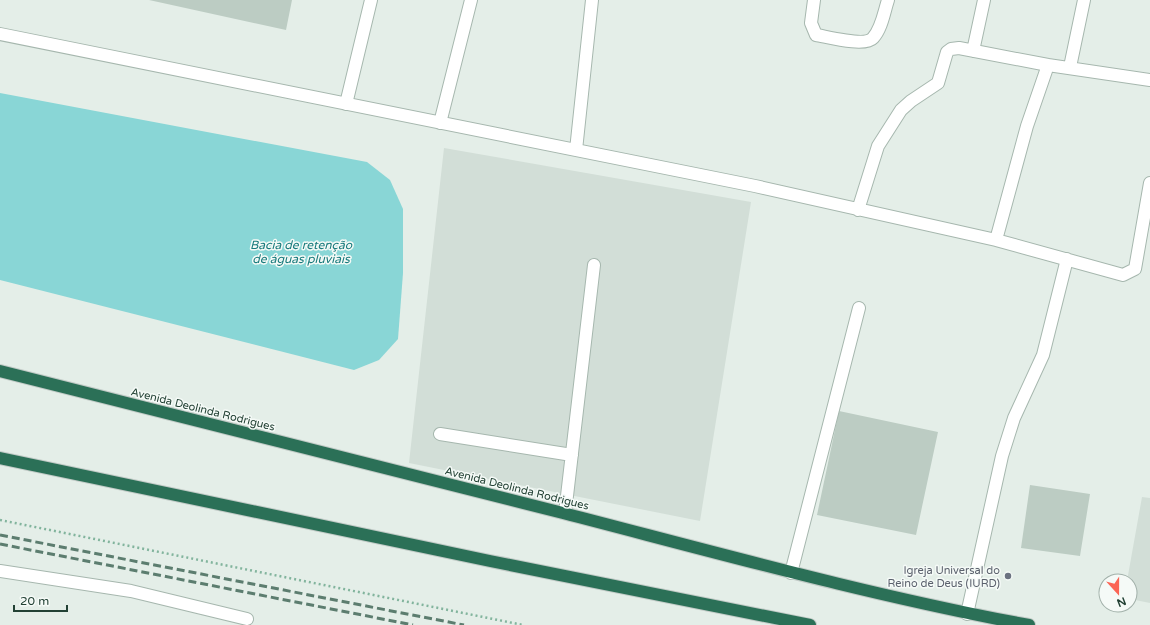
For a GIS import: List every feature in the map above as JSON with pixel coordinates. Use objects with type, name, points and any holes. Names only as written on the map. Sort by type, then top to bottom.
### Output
[{"type":"highway","name":"Avenida Deolinda Rodrigues","points":[[0,371],[565,513],[791,573],[967,614],[1029,625]]},
{"type":"highway","points":[[0,458],[490,561],[810,625]]},
{"type":"street","points":[[346,104],[371,0]]},
{"type":"street","points":[[440,123],[471,0]]},
{"type":"street","points":[[576,150],[592,0]]},
{"type":"street","points":[[814,0],[811,22],[816,35],[864,42],[872,39],[878,30],[888,0]]},
{"type":"street","points":[[973,51],[984,0]]},
{"type":"street","points":[[1070,67],[1084,0]]},
{"type":"street","points":[[0,34],[755,186],[996,240],[1124,275],[1135,269],[1150,183]]},
{"type":"street","points":[[858,210],[878,146],[901,110],[911,101],[938,83],[947,52],[951,50],[959,48],[1048,65],[1070,67],[1150,80]]},
{"type":"street","points":[[996,240],[1027,126],[1048,65]]},
{"type":"street","points":[[967,614],[1002,456],[1017,412],[1043,355],[1067,259]]},
{"type":"street","points":[[565,513],[594,265]]},
{"type":"street","points":[[791,573],[859,308]]},
{"type":"street","points":[[440,434],[572,455]]},
{"type":"street","points":[[0,571],[131,591],[247,620]]},
{"type":"path","points":[[0,520],[523,625]]},
{"type":"shaded area","points":[[444,148],[751,202],[700,521],[409,463]]},
{"type":"shaded area","points":[[1142,497],[1150,498],[1150,603],[1138,601],[1138,573],[1128,573]]},
{"type":"water","name":"Bacia de retenção de águas pluviais","points":[[0,93],[367,162],[390,180],[403,209],[403,273],[398,339],[379,360],[354,370],[0,280]]},
{"type":"building","points":[[149,0],[292,0],[286,30]]},
{"type":"building","points":[[839,411],[938,432],[916,535],[817,515]]},
{"type":"building","points":[[1030,485],[1090,494],[1080,556],[1021,548]]},
{"type":"railway","points":[[0,535],[464,625]]},
{"type":"railway","points":[[0,544],[413,625]]},
{"type":"place","name":"Igreja Universal do Reino de Deus (IURD)","points":[[1008,576]]}]
